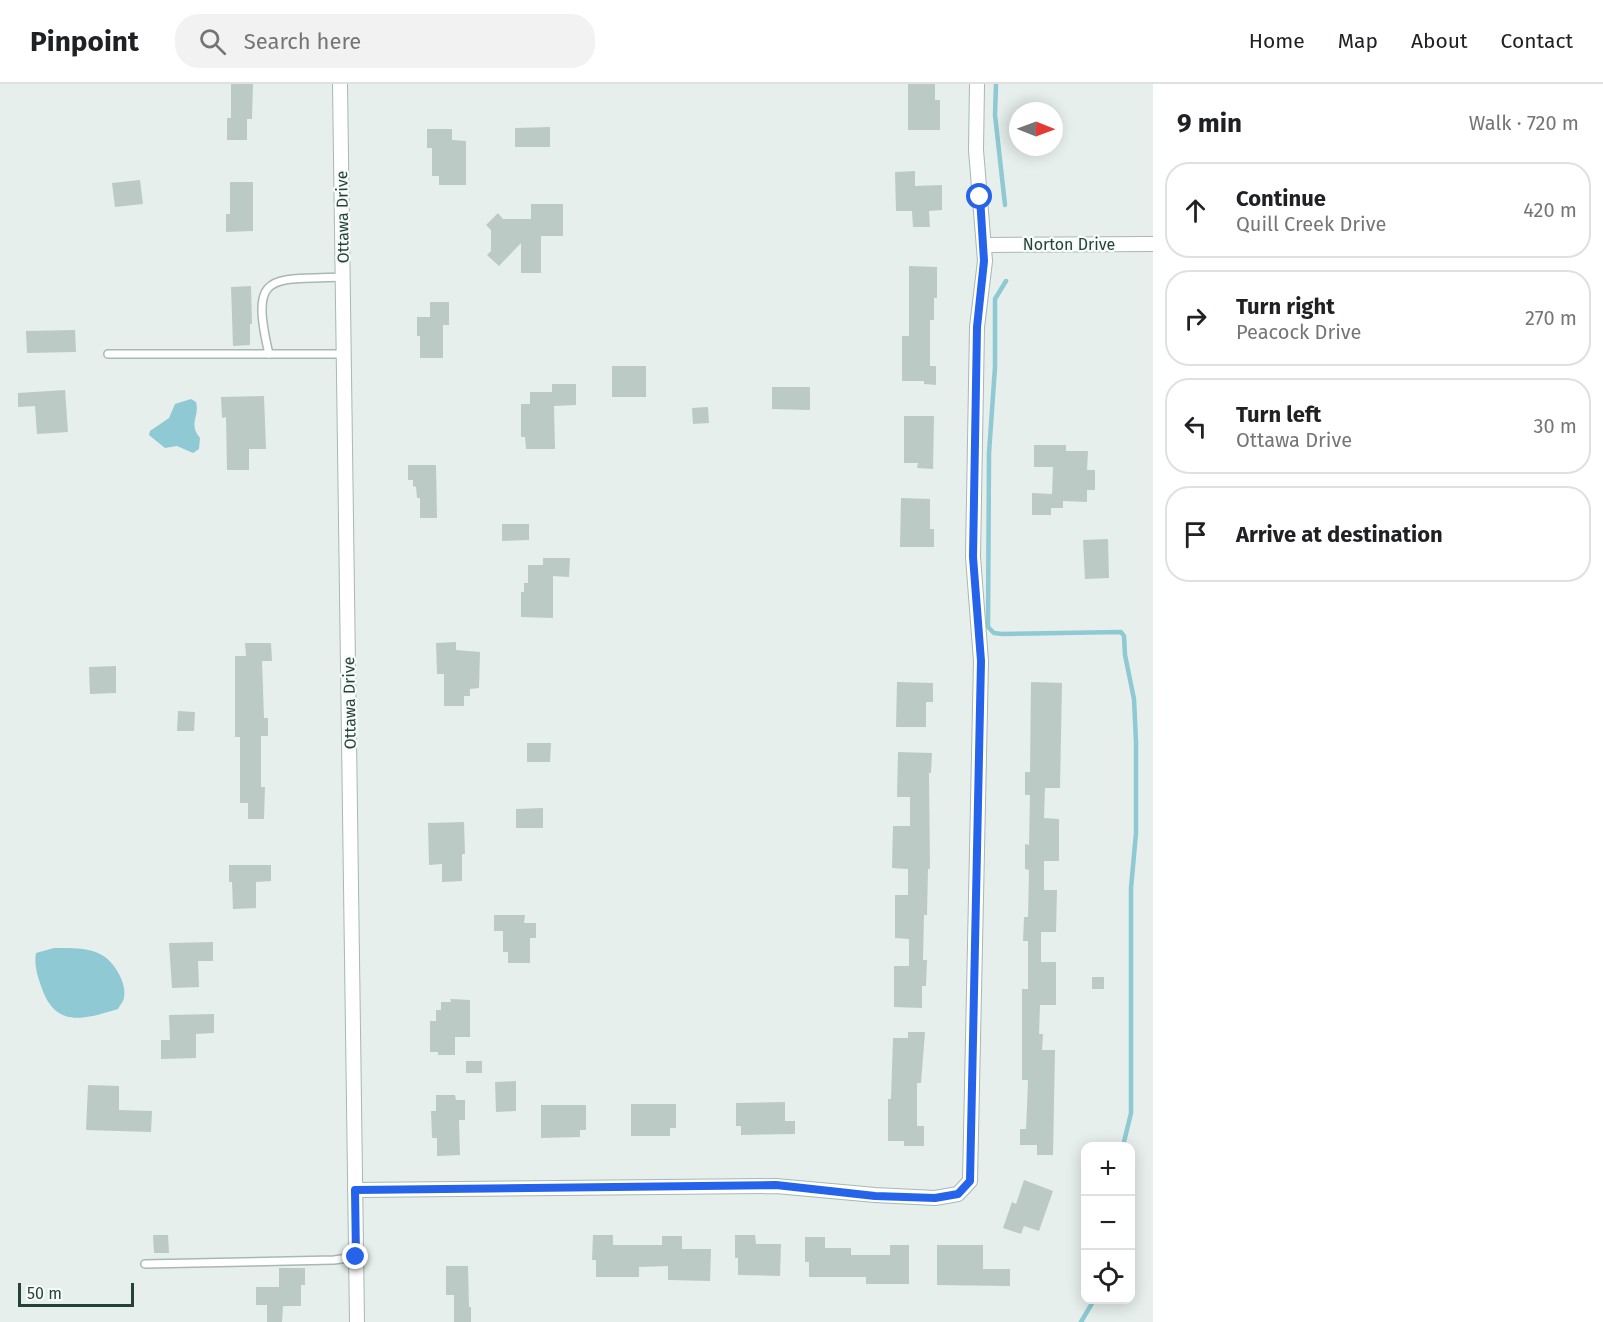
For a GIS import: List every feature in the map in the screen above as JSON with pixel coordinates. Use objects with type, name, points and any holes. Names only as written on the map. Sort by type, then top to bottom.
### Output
[{"type":"street","name":"Ottawa Drive","points":[[340,84],[357,1322]]},
{"type":"street","points":[[355,1190],[776,1185],[875,1196],[935,1198],[953,1196],[965,1188],[970,1181],[981,673],[973,557],[977,327],[984,261],[976,150],[977,84]]},
{"type":"street","name":"Norton Drive","points":[[984,245],[1153,244]]},
{"type":"lane","points":[[269,354],[262,326],[261,303],[271,284],[283,279],[343,277]]},
{"type":"lane","points":[[108,354],[344,354]]},
{"type":"lane","points":[[145,1264],[334,1260],[356,1257]]},
{"type":"water","points":[[191,399],[196,402],[197,407],[195,428],[200,438],[199,449],[193,453],[177,446],[165,448],[149,435],[150,431],[169,418],[175,404]]},
{"type":"water","points":[[54,948],[89,950],[110,961],[121,978],[124,991],[124,998],[118,1009],[82,1018],[62,1015],[54,1009],[41,986],[35,962],[36,953]]},
{"type":"building","points":[[231,84],[253,84],[252,119],[247,119],[247,140],[227,140],[227,118],[231,118]]},
{"type":"building","points":[[908,84],[935,84],[935,100],[940,100],[940,130],[908,130]]},
{"type":"building","points":[[550,127],[550,147],[515,147],[515,128]]},
{"type":"building","points":[[427,129],[452,129],[452,140],[466,141],[466,185],[439,185],[439,176],[432,176],[432,148],[427,148]]},
{"type":"building","points":[[915,171],[915,186],[942,185],[942,210],[929,211],[930,227],[913,227],[912,211],[896,211],[895,172]]},
{"type":"building","points":[[140,180],[143,204],[115,207],[112,183]]},
{"type":"building","points":[[230,182],[253,182],[253,231],[226,232],[226,214],[230,214]]},
{"type":"building","points":[[531,204],[563,204],[563,236],[541,236],[541,273],[521,273],[521,243],[499,266],[487,255],[491,251],[491,230],[486,225],[498,213],[503,219],[531,219]]},
{"type":"building","points":[[909,266],[937,267],[937,298],[934,298],[934,320],[930,320],[930,366],[936,366],[936,385],[924,384],[924,381],[902,381],[902,336],[909,336]]},
{"type":"building","points":[[251,286],[250,345],[233,346],[231,287]]},
{"type":"building","points":[[430,302],[449,302],[449,325],[443,325],[443,358],[420,358],[417,317],[430,317]]},
{"type":"building","points":[[75,330],[76,352],[27,353],[26,331]]},
{"type":"building","points":[[612,366],[646,366],[646,397],[612,397]]},
{"type":"building","points":[[552,384],[576,384],[576,405],[554,406],[555,449],[526,449],[525,437],[521,437],[521,404],[530,404],[530,392],[552,392]]},
{"type":"building","points":[[772,387],[810,387],[810,410],[772,409]]},
{"type":"building","points":[[65,390],[68,432],[37,434],[35,406],[18,407],[18,393]]},
{"type":"building","points":[[264,396],[266,449],[249,449],[249,470],[227,470],[226,417],[222,418],[221,397]]},
{"type":"building","points":[[708,407],[709,423],[693,424],[692,408]]},
{"type":"building","points":[[904,416],[934,416],[933,469],[917,468],[918,463],[904,463]]},
{"type":"building","points":[[1034,445],[1066,445],[1066,451],[1088,451],[1087,470],[1095,470],[1095,490],[1087,490],[1087,502],[1063,501],[1063,508],[1051,508],[1051,515],[1032,515],[1032,493],[1052,494],[1053,467],[1034,467]]},
{"type":"building","points":[[408,465],[436,465],[437,518],[420,518],[420,498],[417,498],[413,480],[408,480]]},
{"type":"building","points":[[901,498],[930,499],[930,529],[934,529],[934,547],[900,547]]},
{"type":"building","points":[[502,524],[529,524],[529,540],[502,541]]},
{"type":"building","points":[[1108,539],[1109,578],[1085,579],[1083,540]]},
{"type":"building","points":[[543,558],[570,558],[569,577],[553,576],[553,618],[521,617],[521,592],[524,592],[524,583],[528,583],[528,565],[543,565]]},
{"type":"building","points":[[456,642],[456,650],[480,652],[479,688],[470,689],[470,696],[464,696],[464,706],[444,706],[444,674],[437,674],[436,643]]},
{"type":"building","points":[[245,643],[271,643],[272,661],[262,661],[264,718],[268,718],[268,736],[261,736],[261,787],[265,787],[264,819],[248,819],[248,803],[240,803],[240,737],[235,737],[235,656],[246,656]]},
{"type":"building","points":[[116,666],[116,693],[90,694],[89,667]]},
{"type":"building","points":[[897,682],[933,683],[933,702],[926,702],[926,727],[896,727]]},
{"type":"building","points":[[1031,682],[1062,683],[1060,788],[1045,788],[1044,818],[1059,819],[1059,861],[1044,861],[1044,890],[1057,890],[1056,932],[1041,932],[1041,962],[1056,962],[1056,1005],[1040,1005],[1039,1034],[1043,1034],[1042,1050],[1055,1050],[1053,1155],[1037,1155],[1037,1145],[1020,1145],[1020,1129],[1026,1129],[1028,1080],[1022,1080],[1022,989],[1028,989],[1028,941],[1023,941],[1024,917],[1028,917],[1029,870],[1025,869],[1025,844],[1029,845],[1030,795],[1025,795],[1025,772],[1030,772]]},
{"type":"building","points":[[178,711],[195,712],[194,731],[177,731]]},
{"type":"building","points":[[527,743],[551,743],[550,762],[527,762]]},
{"type":"building","points":[[898,752],[932,753],[931,773],[929,773],[930,869],[928,869],[927,915],[924,915],[923,960],[927,960],[926,986],[922,986],[922,1008],[894,1007],[894,966],[909,966],[909,939],[895,938],[895,895],[908,895],[908,869],[892,868],[893,826],[910,826],[910,797],[897,797]]},
{"type":"building","points":[[543,808],[543,828],[516,828],[516,809]]},
{"type":"building","points":[[464,822],[465,854],[462,854],[462,881],[442,882],[442,864],[429,865],[428,823]]},
{"type":"building","points":[[229,865],[271,865],[271,881],[256,882],[256,908],[233,909]]},
{"type":"building","points":[[494,915],[525,915],[524,923],[536,923],[536,938],[530,938],[530,963],[508,963],[508,952],[503,952],[503,931],[494,931]]},
{"type":"building","points":[[213,942],[213,961],[198,961],[199,987],[172,988],[169,943]]},
{"type":"building","points":[[1092,977],[1104,977],[1104,989],[1092,989]]},
{"type":"building","points":[[450,999],[470,1000],[470,1037],[455,1037],[455,1055],[438,1055],[438,1052],[430,1052],[430,1021],[436,1021],[436,1010],[441,1010],[441,1002],[451,1002]]},
{"type":"building","points":[[214,1014],[214,1033],[196,1034],[196,1058],[161,1059],[161,1040],[170,1040],[169,1015]]},
{"type":"building","points":[[908,1032],[925,1032],[921,1083],[917,1083],[917,1126],[924,1126],[924,1146],[904,1146],[904,1141],[888,1141],[888,1099],[891,1099],[893,1038],[908,1038]]},
{"type":"building","points":[[466,1061],[482,1061],[482,1073],[466,1073]]},
{"type":"building","points":[[516,1081],[516,1111],[496,1112],[495,1082]]},
{"type":"building","points":[[88,1085],[119,1086],[119,1110],[152,1111],[151,1132],[86,1130]]},
{"type":"building","points":[[436,1095],[455,1095],[456,1100],[465,1100],[465,1120],[459,1120],[460,1155],[437,1156],[437,1138],[432,1138],[431,1111],[436,1111]]},
{"type":"building","points":[[785,1102],[785,1121],[795,1121],[795,1134],[741,1135],[741,1126],[736,1126],[736,1103]]},
{"type":"building","points":[[631,1104],[676,1104],[676,1128],[670,1128],[670,1136],[631,1136]]},
{"type":"building","points":[[541,1105],[586,1105],[586,1130],[580,1130],[580,1137],[541,1138]]},
{"type":"building","points":[[1024,1180],[1053,1191],[1039,1231],[1024,1226],[1021,1234],[1003,1228],[1012,1202],[1016,1204]]},
{"type":"building","points":[[153,1235],[168,1235],[169,1253],[154,1253]]},
{"type":"building","points":[[593,1235],[613,1235],[613,1245],[662,1245],[662,1236],[682,1236],[682,1249],[711,1249],[710,1281],[668,1280],[668,1266],[639,1267],[639,1277],[596,1277],[596,1260],[592,1260]]},
{"type":"building","points":[[735,1235],[755,1235],[756,1244],[781,1244],[780,1276],[738,1275]]},
{"type":"building","points":[[805,1237],[825,1237],[825,1248],[851,1248],[851,1255],[890,1255],[890,1245],[909,1245],[909,1284],[866,1284],[866,1277],[809,1277],[809,1262],[805,1262]]},
{"type":"building","points":[[937,1245],[983,1245],[983,1269],[1010,1269],[1010,1286],[937,1285]]},
{"type":"building","points":[[446,1266],[468,1266],[471,1322],[454,1322],[454,1295],[446,1295]]},
{"type":"building","points":[[279,1268],[305,1268],[305,1285],[301,1285],[301,1306],[283,1306],[282,1322],[267,1322],[267,1305],[256,1305],[256,1287],[279,1287]]},
{"type":"waterway","points":[[996,84],[995,115],[1005,205]]},
{"type":"waterway","points":[[1006,281],[995,299],[995,367],[989,453],[988,627],[994,633],[1002,634],[1121,632],[1124,636],[1125,655],[1134,699],[1136,833],[1131,888],[1131,1113],[1124,1142]]},
{"type":"waterway","points":[[1081,1322],[1092,1304]]},
{"type":"route","points":[[356,1257],[355,1190],[776,1185],[875,1196],[945,1198],[958,1194],[970,1181],[981,661],[973,557],[977,327],[984,261],[980,197]]}]
